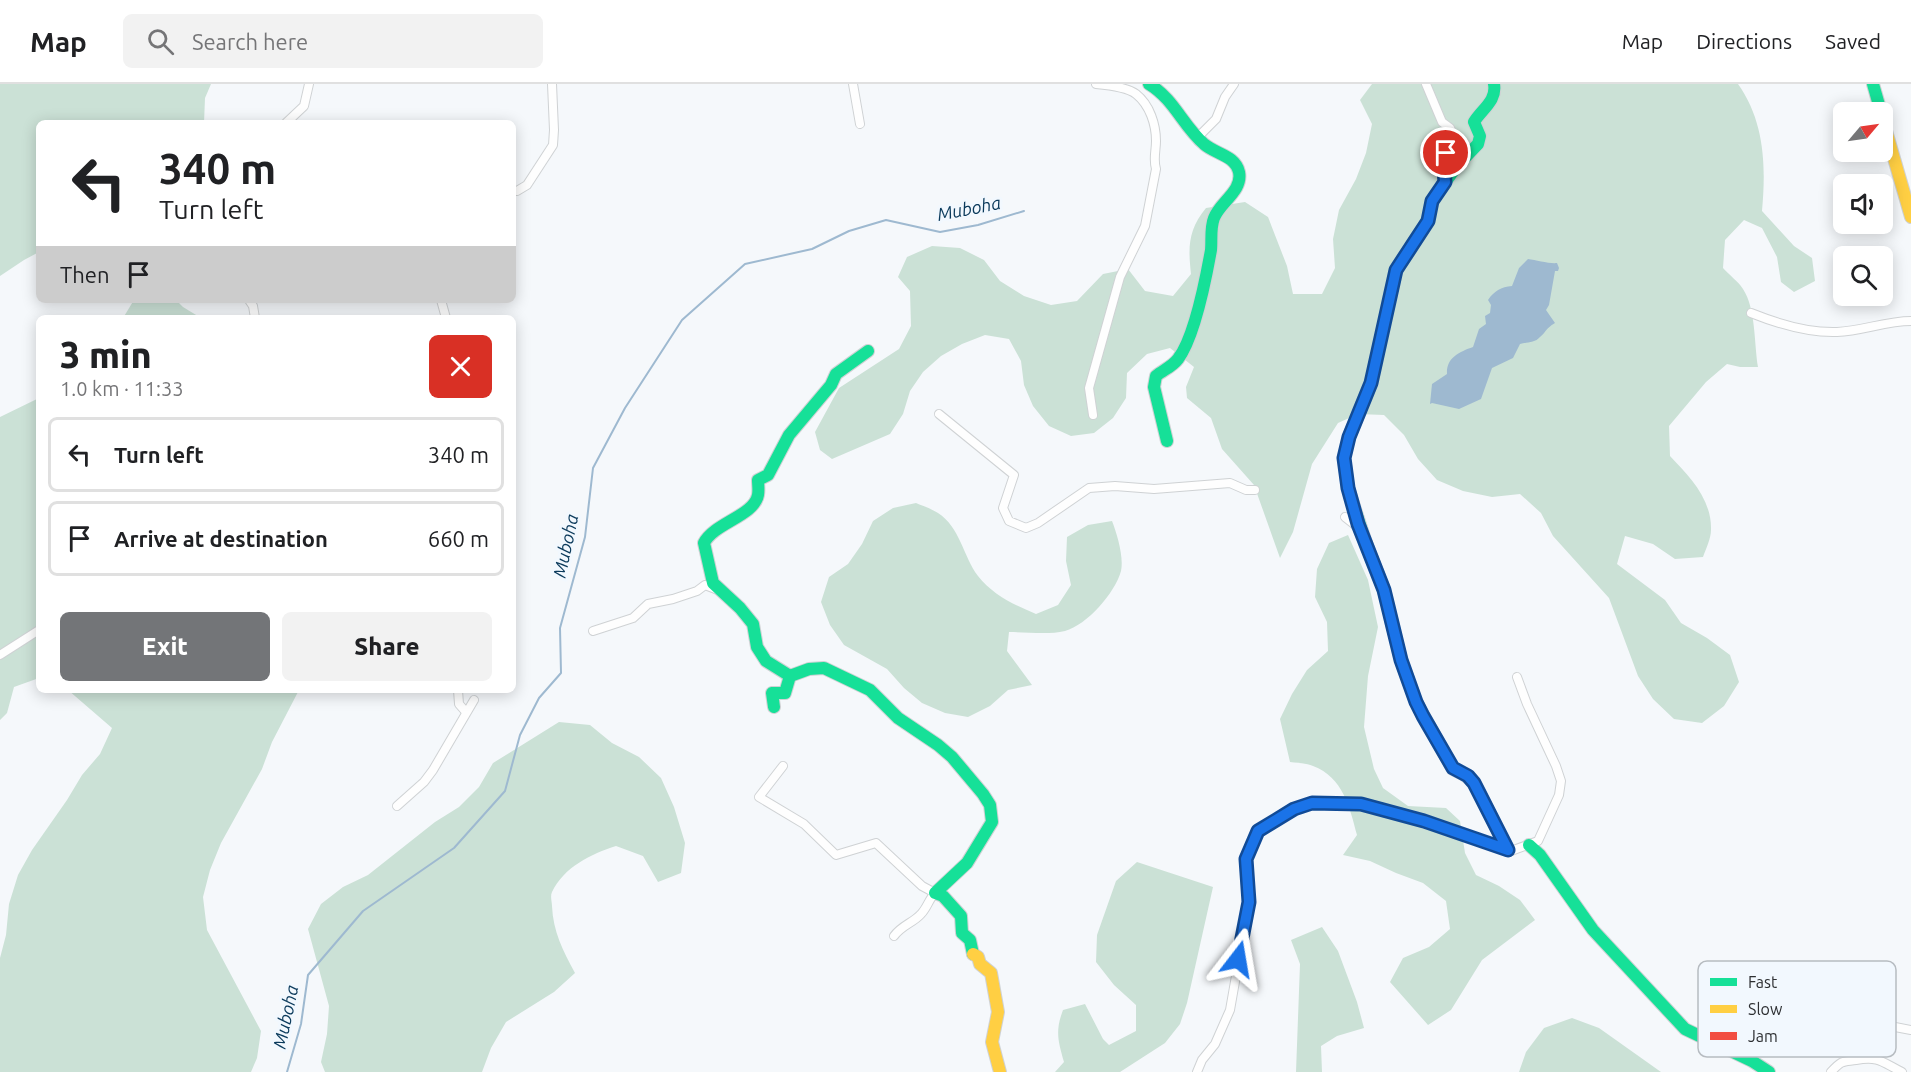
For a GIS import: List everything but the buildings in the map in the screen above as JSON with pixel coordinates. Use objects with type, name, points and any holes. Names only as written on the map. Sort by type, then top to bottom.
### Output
[{"type":"main road","points":[[1147,84],[1170,101],[1208,147],[1234,161],[1239,170],[1239,180],[1235,191],[1218,208],[1213,222],[1211,253],[1186,342],[1178,360],[1156,376],[1154,387],[1167,441]]},
{"type":"main road","points":[[1494,84],[1495,99],[1480,111],[1474,122],[1480,136],[1478,144],[1445,182],[1432,201],[1428,221],[1396,270],[1371,383],[1349,437],[1344,458],[1348,488],[1360,528],[1384,590],[1401,660],[1423,716],[1453,768],[1468,776],[1474,783],[1508,850]]},
{"type":"main road","points":[[1874,84],[1878,102]]},
{"type":"main road","points":[[1893,155],[1911,217]]},
{"type":"main road","points":[[790,676],[766,661],[757,647],[753,624],[713,583],[704,543],[706,538],[744,512],[758,497],[758,480],[768,475],[789,435],[831,385],[836,375],[868,351]]},
{"type":"main road","points":[[790,676],[809,669],[824,668],[870,690],[898,718],[952,757],[990,805],[992,822],[967,863],[935,893],[943,896],[961,916],[962,933],[970,940],[972,953],[991,973],[998,1012],[992,1042],[1000,1072]]},
{"type":"main road","points":[[774,707],[772,693],[785,693],[790,676]]},
{"type":"main road","points":[[1529,845],[1540,855],[1593,930],[1685,1029],[1698,1035]]},
{"type":"main road","points":[[1744,1057],[1769,1072]]},
{"type":"street","points":[[289,120],[304,106],[309,84]]},
{"type":"street","points":[[516,191],[527,185],[553,146],[552,84]]},
{"type":"street","points":[[853,84],[860,124]]},
{"type":"street","points":[[1093,415],[1089,388],[1120,277],[1145,226],[1156,169],[1154,161],[1156,143],[1151,113],[1136,93],[1096,84]]},
{"type":"street","points":[[1136,93],[1147,84]]},
{"type":"street","points":[[1198,137],[1216,119],[1225,97],[1234,84]]},
{"type":"street","points":[[1426,84],[1442,122],[1450,128],[1456,141],[1443,159],[1445,182]]},
{"type":"street","points":[[1751,313],[1771,322],[1837,332],[1911,321]]},
{"type":"street","points":[[939,414],[1014,475],[1003,508],[1009,521],[1026,528],[1038,523],[1089,488],[1115,486],[1154,489],[1230,483],[1246,490],[1255,490]]},
{"type":"street","points":[[1346,517],[1360,528]]},
{"type":"street","points":[[593,631],[633,618],[648,604],[697,591],[705,585],[724,592]]},
{"type":"street","points":[[0,655],[36,632]]},
{"type":"street","points":[[1207,1072],[1198,1068],[1215,1044],[1230,1010],[1249,902],[1246,859],[1258,831],[1265,825],[1294,809],[1312,803],[1361,804],[1424,821],[1511,851],[1538,841],[1551,816],[1559,795],[1561,781],[1516,677]]},
{"type":"street","points":[[458,693],[459,704],[466,712]]},
{"type":"street","points":[[397,806],[424,782],[433,770],[474,700]]},
{"type":"street","points":[[783,766],[759,797],[804,824],[836,855],[876,843],[922,886],[935,893],[922,913],[900,928],[894,936]]},
{"type":"street","points":[[1896,1027],[1911,1030]]},
{"type":"street","points":[[1832,1072],[1843,1061],[1864,1057],[1879,1060],[1902,1072]]},
{"type":"green space","points":[[0,84],[211,84],[205,98],[204,120],[36,120],[36,254],[0,276]]},
{"type":"green space","points":[[1372,84],[1738,84],[1747,99],[1759,129],[1762,145],[1764,178],[1762,211],[1794,246],[1812,258],[1815,281],[1794,292],[1781,282],[1777,257],[1762,228],[1744,220],[1725,240],[1723,268],[1741,286],[1747,297],[1752,316],[1758,367],[1727,364],[1706,382],[1669,426],[1670,456],[1698,489],[1708,508],[1711,530],[1708,544],[1703,557],[1675,559],[1653,544],[1625,536],[1617,564],[1665,600],[1681,623],[1730,655],[1739,682],[1724,706],[1702,723],[1674,719],[1653,699],[1638,676],[1609,598],[1553,536],[1541,513],[1520,494],[1492,497],[1463,491],[1437,480],[1418,459],[1404,435],[1384,415],[1358,414],[1338,423],[1312,464],[1293,532],[1280,558],[1254,485],[1222,449],[1211,418],[1187,398],[1186,387],[1194,367],[1170,348],[1147,354],[1127,373],[1126,398],[1113,418],[1094,433],[1071,436],[1049,426],[1033,406],[1024,385],[1021,361],[1009,339],[985,335],[941,356],[923,372],[910,391],[903,414],[890,434],[832,459],[820,450],[815,432],[839,388],[899,349],[911,326],[910,291],[898,277],[907,257],[932,246],[960,248],[984,260],[1000,281],[1024,296],[1051,305],[1077,301],[1103,274],[1128,269],[1145,291],[1173,296],[1191,274],[1191,239],[1196,224],[1206,208],[1245,202],[1268,217],[1287,266],[1293,294],[1322,294],[1335,268],[1333,239],[1339,210],[1356,179],[1366,153],[1372,124],[1360,100]]},
{"type":"green space","points":[[132,303],[179,303],[196,315],[125,315]]},
{"type":"green space","points":[[36,399],[36,679],[14,687],[7,713],[0,720],[0,417]]},
{"type":"green space","points":[[916,503],[945,519],[956,534],[978,576],[990,589],[1036,614],[1058,605],[1071,585],[1066,561],[1067,537],[1088,525],[1112,521],[1120,546],[1122,565],[1118,580],[1099,607],[1082,622],[1073,628],[1058,632],[1009,632],[1007,651],[1032,685],[1008,690],[990,706],[968,717],[945,713],[922,703],[887,669],[844,645],[830,625],[821,602],[829,577],[848,564],[862,544],[873,521],[893,508]]},
{"type":"green space","points":[[1348,535],[1368,580],[1378,627],[1368,676],[1364,727],[1374,769],[1383,788],[1408,806],[1446,808],[1460,821],[1465,853],[1476,875],[1520,900],[1535,920],[1482,960],[1451,1010],[1428,1025],[1390,982],[1403,958],[1429,947],[1450,929],[1446,901],[1423,883],[1370,861],[1343,855],[1357,835],[1344,794],[1332,778],[1323,771],[1308,764],[1290,762],[1280,719],[1307,670],[1328,651],[1327,622],[1315,597],[1317,569],[1329,543]]},
{"type":"green space","points":[[71,693],[297,693],[272,742],[262,769],[221,843],[210,870],[203,897],[207,930],[261,1031],[257,1058],[251,1072],[0,1072],[0,958],[6,935],[9,904],[18,875],[82,775],[100,754],[112,728]]},
{"type":"green space","points":[[559,722],[590,725],[612,743],[639,757],[661,778],[674,807],[685,843],[681,873],[658,882],[643,856],[616,846],[588,857],[564,875],[551,894],[554,924],[559,941],[575,973],[554,992],[506,1022],[491,1048],[482,1072],[325,1072],[321,1062],[327,1034],[329,1006],[308,929],[321,904],[343,887],[368,875],[435,822],[459,807],[479,787],[493,763]]},
{"type":"green space","points":[[1137,862],[1213,887],[1187,1003],[1180,1024],[1165,1043],[1120,1072],[1055,1072],[1064,1062],[1058,1036],[1063,1010],[1085,1004],[1103,1039],[1109,1045],[1136,1031],[1136,1005],[1114,985],[1096,962],[1097,935],[1116,881]]},
{"type":"green space","points":[[1322,927],[1338,951],[1364,1028],[1337,1036],[1321,1046],[1322,1072],[1296,1072],[1300,964],[1291,940]]},
{"type":"green space","points":[[1572,1018],[1599,1028],[1661,1072],[1519,1072],[1526,1052],[1544,1028]]},
{"type":"water","points":[[1528,259],[1557,263],[1559,268],[1555,271],[1546,310],[1555,323],[1536,340],[1520,344],[1513,358],[1492,368],[1481,399],[1459,409],[1430,404],[1432,384],[1447,374],[1447,368],[1454,356],[1473,347],[1479,329],[1486,324],[1485,316],[1490,313],[1491,305],[1488,300],[1498,290],[1512,286],[1519,268]]},
{"type":"waterway","name":"Muboha","points":[[287,1072],[301,1024],[308,975],[363,911],[454,848],[505,791],[520,735],[539,698],[561,673],[560,628],[585,537],[593,468],[625,408],[682,320],[745,264],[812,249],[849,231],[886,220],[940,232],[978,225],[1024,211]]},
{"type":"traffic: fast","points":[[1149,84],[1165,97],[1204,144],[1233,162],[1239,172],[1238,185],[1217,212],[1213,222],[1206,276],[1189,337],[1178,359],[1156,376],[1154,387],[1167,441]]},
{"type":"traffic: fast","points":[[1366,543],[1348,488],[1344,458],[1349,437],[1371,383],[1396,270],[1428,221],[1432,201],[1457,166],[1478,144],[1480,136],[1474,122],[1491,100],[1494,84]]},
{"type":"traffic: fast","points":[[1873,84],[1878,102]]},
{"type":"traffic: fast","points":[[790,676],[766,661],[757,647],[753,624],[740,608],[713,583],[704,543],[716,530],[749,509],[755,502],[758,480],[768,475],[789,435],[831,385],[836,374],[868,351]]},
{"type":"traffic: fast","points":[[774,707],[772,693],[785,693],[790,676],[809,669],[824,668],[870,690],[898,718],[952,757],[983,794],[990,805],[992,822],[967,863],[935,893],[943,896],[961,916],[962,933],[970,940],[973,954]]},
{"type":"traffic: fast","points":[[1465,775],[1474,783],[1508,850]]},
{"type":"traffic: fast","points":[[1529,845],[1540,855],[1593,930],[1685,1029],[1698,1035]]},
{"type":"traffic: fast","points":[[1744,1057],[1769,1072]]},
{"type":"traffic: slow","points":[[1893,155],[1911,217]]},
{"type":"traffic: slow","points":[[973,954],[991,973],[998,1012],[992,1042],[1000,1072]]},
{"type":"traffic: jam","points":[[1366,543],[1384,590],[1401,660],[1416,702],[1453,769],[1465,775]]},
{"type":"route","points":[[1238,959],[1249,902],[1246,859],[1258,831],[1294,809],[1312,803],[1361,804],[1386,813],[1424,821],[1508,850],[1474,783],[1468,776],[1453,768],[1416,702],[1401,660],[1384,590],[1358,524],[1348,488],[1344,458],[1349,437],[1371,383],[1393,278],[1428,221],[1432,201],[1445,182],[1443,159],[1446,153]]}]
